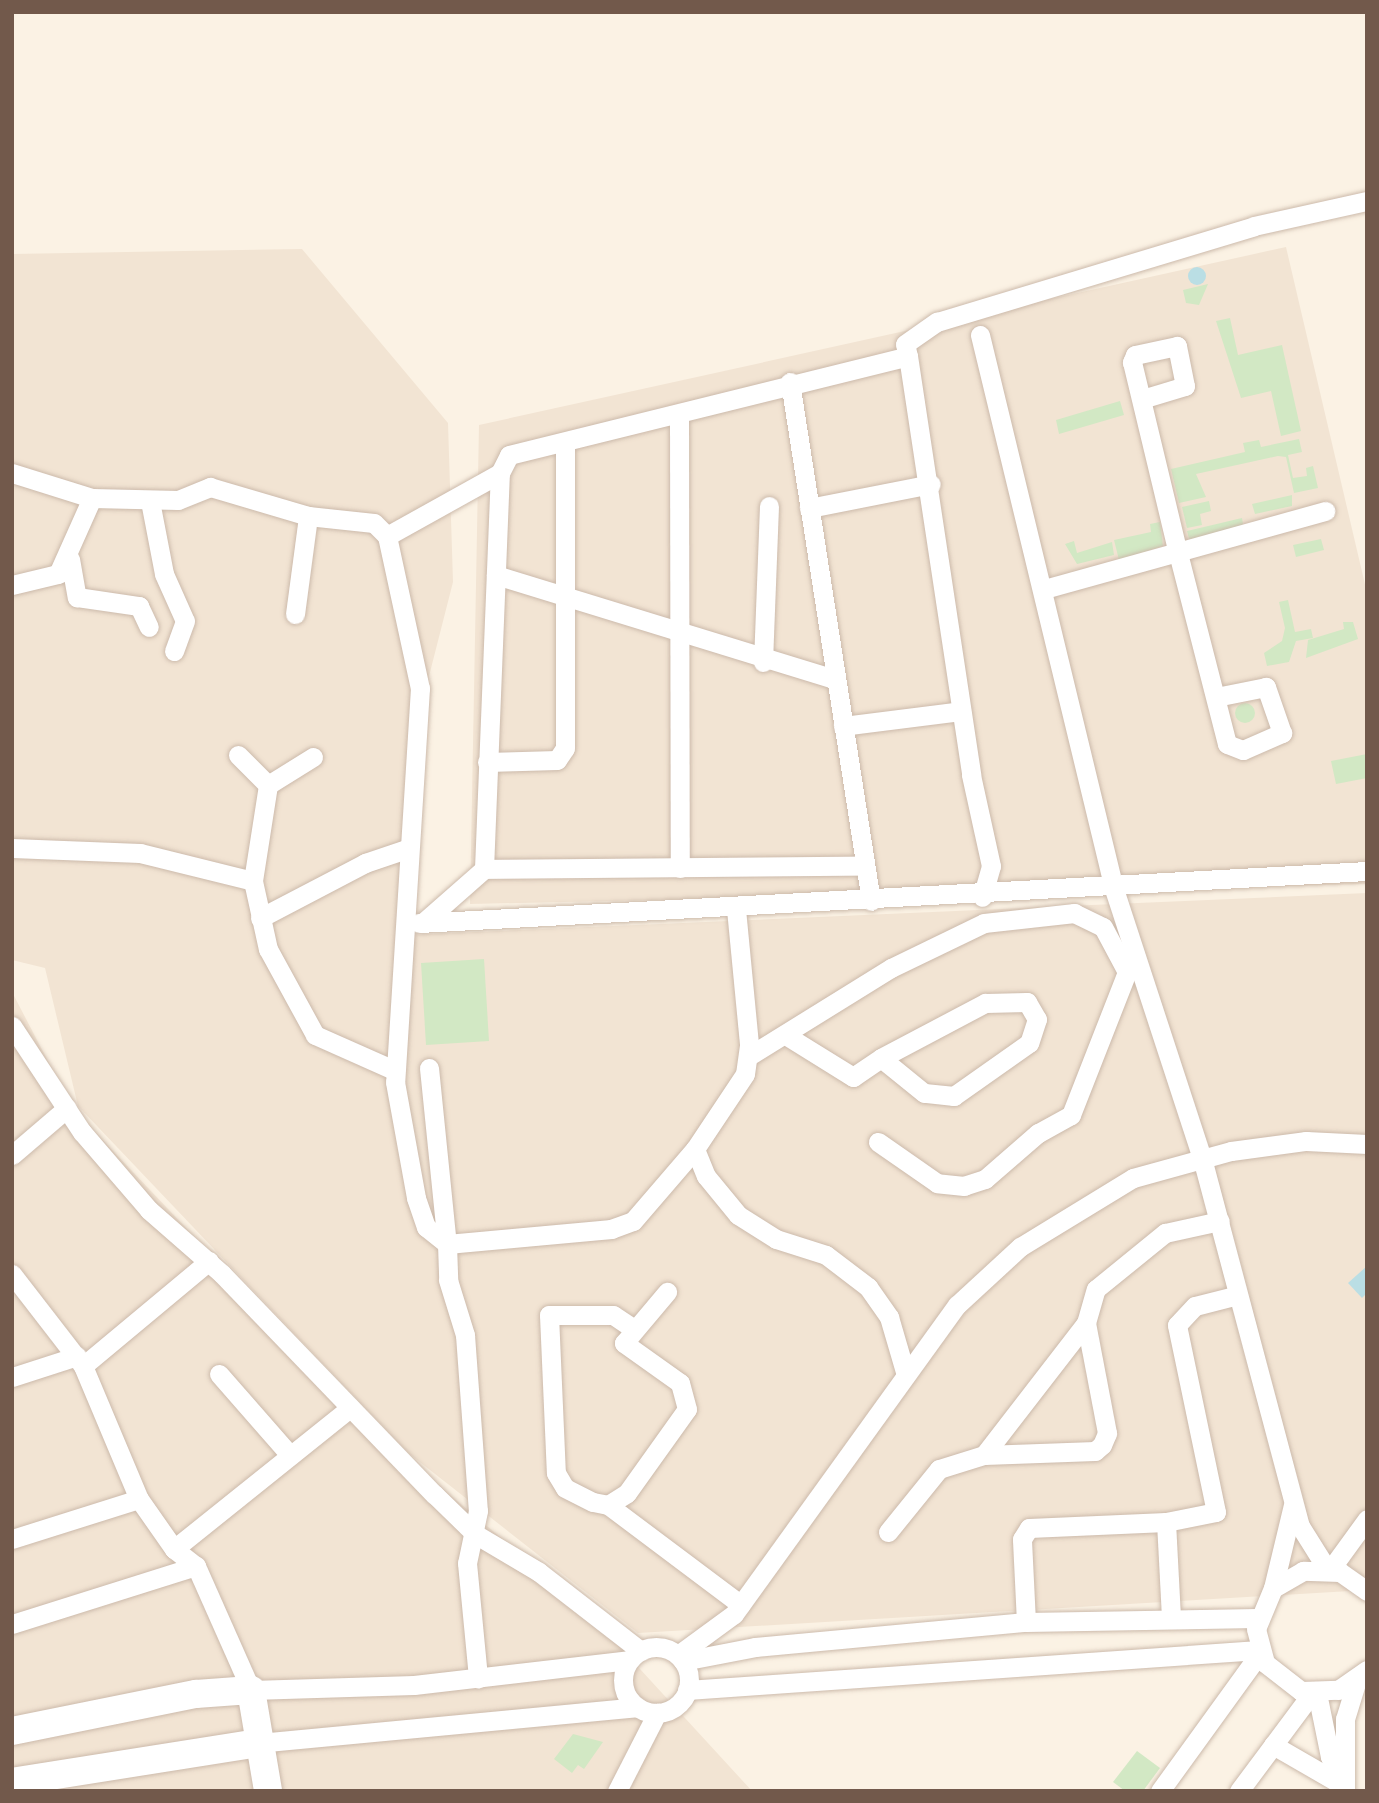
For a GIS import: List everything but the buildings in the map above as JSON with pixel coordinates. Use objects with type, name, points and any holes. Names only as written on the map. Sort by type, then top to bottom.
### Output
[{"type":"street","points":[[982,897],[991,866],[961,711],[931,484],[905,344],[937,322],[1254,226],[1367,201]]},
{"type":"street","points":[[980,335],[1044,589],[1114,889],[1202,1158],[1293,1504],[1329,1569],[1367,1591]]},
{"type":"street","points":[[484,869],[500,473],[509,455],[679,415],[790,382],[908,356]]},
{"type":"street","points":[[790,382],[864,866],[872,901]]},
{"type":"street","points":[[1142,399],[1216,698]]},
{"type":"street","points":[[679,415],[680,868]]},
{"type":"street","points":[[487,762],[562,756],[565,443]]},
{"type":"street","points":[[12,473],[92,498],[178,500],[210,487],[308,516],[374,523],[387,536],[420,688],[394,1070],[416,1198],[426,1227],[447,1244],[623,1225],[649,1208],[740,1086],[749,1056],[736,908]]},
{"type":"street","points":[[387,536],[500,473]]},
{"type":"street","points":[[809,508],[931,484]]},
{"type":"street","points":[[12,585],[58,573],[70,559],[92,498]]},
{"type":"street","points":[[150,501],[164,574],[185,621],[174,651]]},
{"type":"street","points":[[763,662],[769,506]]},
{"type":"street","points":[[1044,589],[1325,511]]},
{"type":"street","points":[[295,614],[308,516]]},
{"type":"street","points":[[70,559],[77,597],[139,606],[149,627]]},
{"type":"street","points":[[496,575],[763,662],[835,680]]},
{"type":"street","points":[[843,726],[961,711]]},
{"type":"street","points":[[238,755],[268,785]]},
{"type":"street","points":[[313,757],[268,785],[253,881],[268,949],[315,1035],[394,1070]]},
{"type":"street","points":[[12,848],[140,853],[253,881]]},
{"type":"street","points":[[260,918],[366,863],[410,848]]},
{"type":"street","points":[[425,921],[484,869],[864,866]]},
{"type":"street","points":[[404,928],[425,921],[982,897],[1367,871]]},
{"type":"street","points":[[749,1056],[788,1036],[891,968],[984,923],[1074,913],[1103,927],[1127,972],[1071,1115],[1038,1133],[985,1179],[964,1186],[937,1183],[878,1142]]},
{"type":"street","points":[[788,1036],[853,1077],[881,1058],[996,1000],[1027,1002],[1037,1019],[1029,1043],[954,1096],[924,1093],[881,1058]]},
{"type":"street","points":[[12,1026],[67,1108],[149,1210],[209,1261],[475,1534],[539,1572],[635,1656]]},
{"type":"street","points":[[429,1068],[447,1244],[448,1280],[465,1335],[475,1534],[467,1563],[478,1678]]},
{"type":"street","points":[[12,1155],[67,1108]]},
{"type":"street","points":[[680,1658],[741,1605],[964,1298],[1028,1241],[1133,1178],[1202,1158],[1306,1141],[1367,1144]]},
{"type":"street","points":[[695,1149],[710,1184],[738,1215],[776,1239],[826,1255],[868,1287],[888,1317],[906,1375]]},
{"type":"street","points":[[984,1455],[1086,1323],[1096,1289],[1165,1233],[1220,1221]]},
{"type":"street","points":[[12,1377],[80,1361],[209,1261]]},
{"type":"street","points":[[12,1274],[80,1361],[139,1499],[174,1549],[195,1566],[251,1690],[268,1791]]},
{"type":"street","points":[[608,1505],[637,1481],[689,1404],[681,1383],[624,1343],[667,1292]]},
{"type":"street","points":[[1026,1622],[1022,1539],[1029,1528],[1166,1522],[1216,1512],[1218,1506],[1177,1325],[1195,1306],[1238,1295]]},
{"type":"street","points":[[634,1329],[613,1315],[549,1315],[556,1473],[565,1488],[608,1505],[741,1605]]},
{"type":"street","points":[[888,1532],[931,1474],[984,1455],[1095,1451],[1102,1445],[1107,1433],[1086,1323]]},
{"type":"street","points":[[219,1374],[290,1455]]},
{"type":"street","points":[[174,1549],[350,1408]]},
{"type":"street","points":[[12,1539],[139,1499]]},
{"type":"street","points":[[1293,1504],[1273,1588],[1257,1618],[1260,1652],[1280,1680],[1315,1693]]},
{"type":"street","points":[[1273,1588],[1303,1571],[1329,1569],[1367,1519]]},
{"type":"street","points":[[1166,1522],[1171,1619]]},
{"type":"street","points":[[12,1624],[195,1566]]},
{"type":"street","points":[[12,1731],[196,1694],[478,1678],[635,1656],[664,1648],[680,1658],[755,1647],[1026,1622],[1257,1618]]},
{"type":"street","points":[[687,1690],[1260,1652]]},
{"type":"street","points":[[1160,1791],[1260,1652]]},
{"type":"street","points":[[635,1656],[624,1689],[637,1707]]},
{"type":"street","points":[[12,1782],[258,1743],[637,1707],[657,1713],[676,1706],[687,1690],[680,1658]]},
{"type":"street","points":[[1239,1791],[1315,1693],[1362,1675]]},
{"type":"street","points":[[1344,1785],[1345,1719],[1362,1675]]},
{"type":"street","points":[[1315,1693],[1330,1757],[1344,1785]]},
{"type":"street","points":[[617,1791],[657,1713]]},
{"type":"street","points":[[1273,1745],[1344,1785]]},
{"type":"shaded area","points":[[1286,247],[1367,593],[1367,884],[470,904],[479,425]]},
{"type":"shaded area","points":[[302,249],[448,423],[453,582],[426,688],[419,860],[408,935],[1367,893],[1367,1590],[638,1633],[407,1452],[78,1106],[45,968],[12,960],[12,254]]},
{"type":"shaded area","points":[[12,992],[73,1109],[398,1451],[584,1608],[752,1791],[12,1791]]},
{"type":"green space","points":[[1208,284],[1199,305],[1186,303],[1183,290]]},
{"type":"green space","points":[[1230,318],[1238,355],[1282,345],[1301,431],[1281,436],[1271,391],[1241,398],[1216,321]]},
{"type":"green space","points":[[1120,401],[1124,415],[1059,434],[1056,420]]},
{"type":"green space","points":[[1299,439],[1302,452],[1288,455],[1293,478],[1307,476],[1306,468],[1313,466],[1318,488],[1294,493],[1286,457],[1278,456],[1196,474],[1206,497],[1179,503],[1171,469],[1245,452],[1243,443],[1259,440],[1261,447]]},
{"type":"green space","points":[[1292,495],[1292,506],[1255,514],[1252,504]]},
{"type":"green space","points":[[1209,501],[1211,511],[1200,514],[1202,525],[1187,528],[1182,507]]},
{"type":"green space","points":[[1242,518],[1244,530],[1190,542],[1187,531]]},
{"type":"green space","points":[[1160,522],[1163,546],[1119,560],[1114,540],[1151,532],[1150,524]]},
{"type":"green space","points":[[1321,539],[1324,550],[1296,557],[1293,545]]},
{"type":"green space","points":[[1074,541],[1077,553],[1112,542],[1114,555],[1077,564],[1065,544]]},
{"type":"green space","points":[[1288,600],[1295,632],[1311,629],[1313,638],[1296,641],[1289,662],[1267,666],[1264,653],[1282,641],[1285,628],[1279,602]]},
{"type":"green space","points":[[1343,622],[1353,622],[1358,639],[1306,658],[1308,640],[1344,629]]},
{"type":"green space","points":[[1241,703],[1249,703],[1255,713],[1249,723],[1241,723],[1235,717],[1235,709]]},
{"type":"green space","points":[[1367,754],[1367,778],[1336,784],[1331,761]]},
{"type":"green space","points":[[484,959],[489,1041],[426,1045],[421,963]]},
{"type":"green space","points":[[573,1734],[603,1742],[584,1769],[578,1765],[572,1773],[554,1759]]},
{"type":"green space","points":[[1137,1751],[1160,1768],[1143,1791],[1125,1791],[1113,1782]]},
{"type":"water","points":[[1197,267],[1203,270],[1206,276],[1203,282],[1197,285],[1191,282],[1188,276],[1191,270]]},
{"type":"water","points":[[1367,1266],[1367,1293],[1362,1298],[1348,1283]]}]
